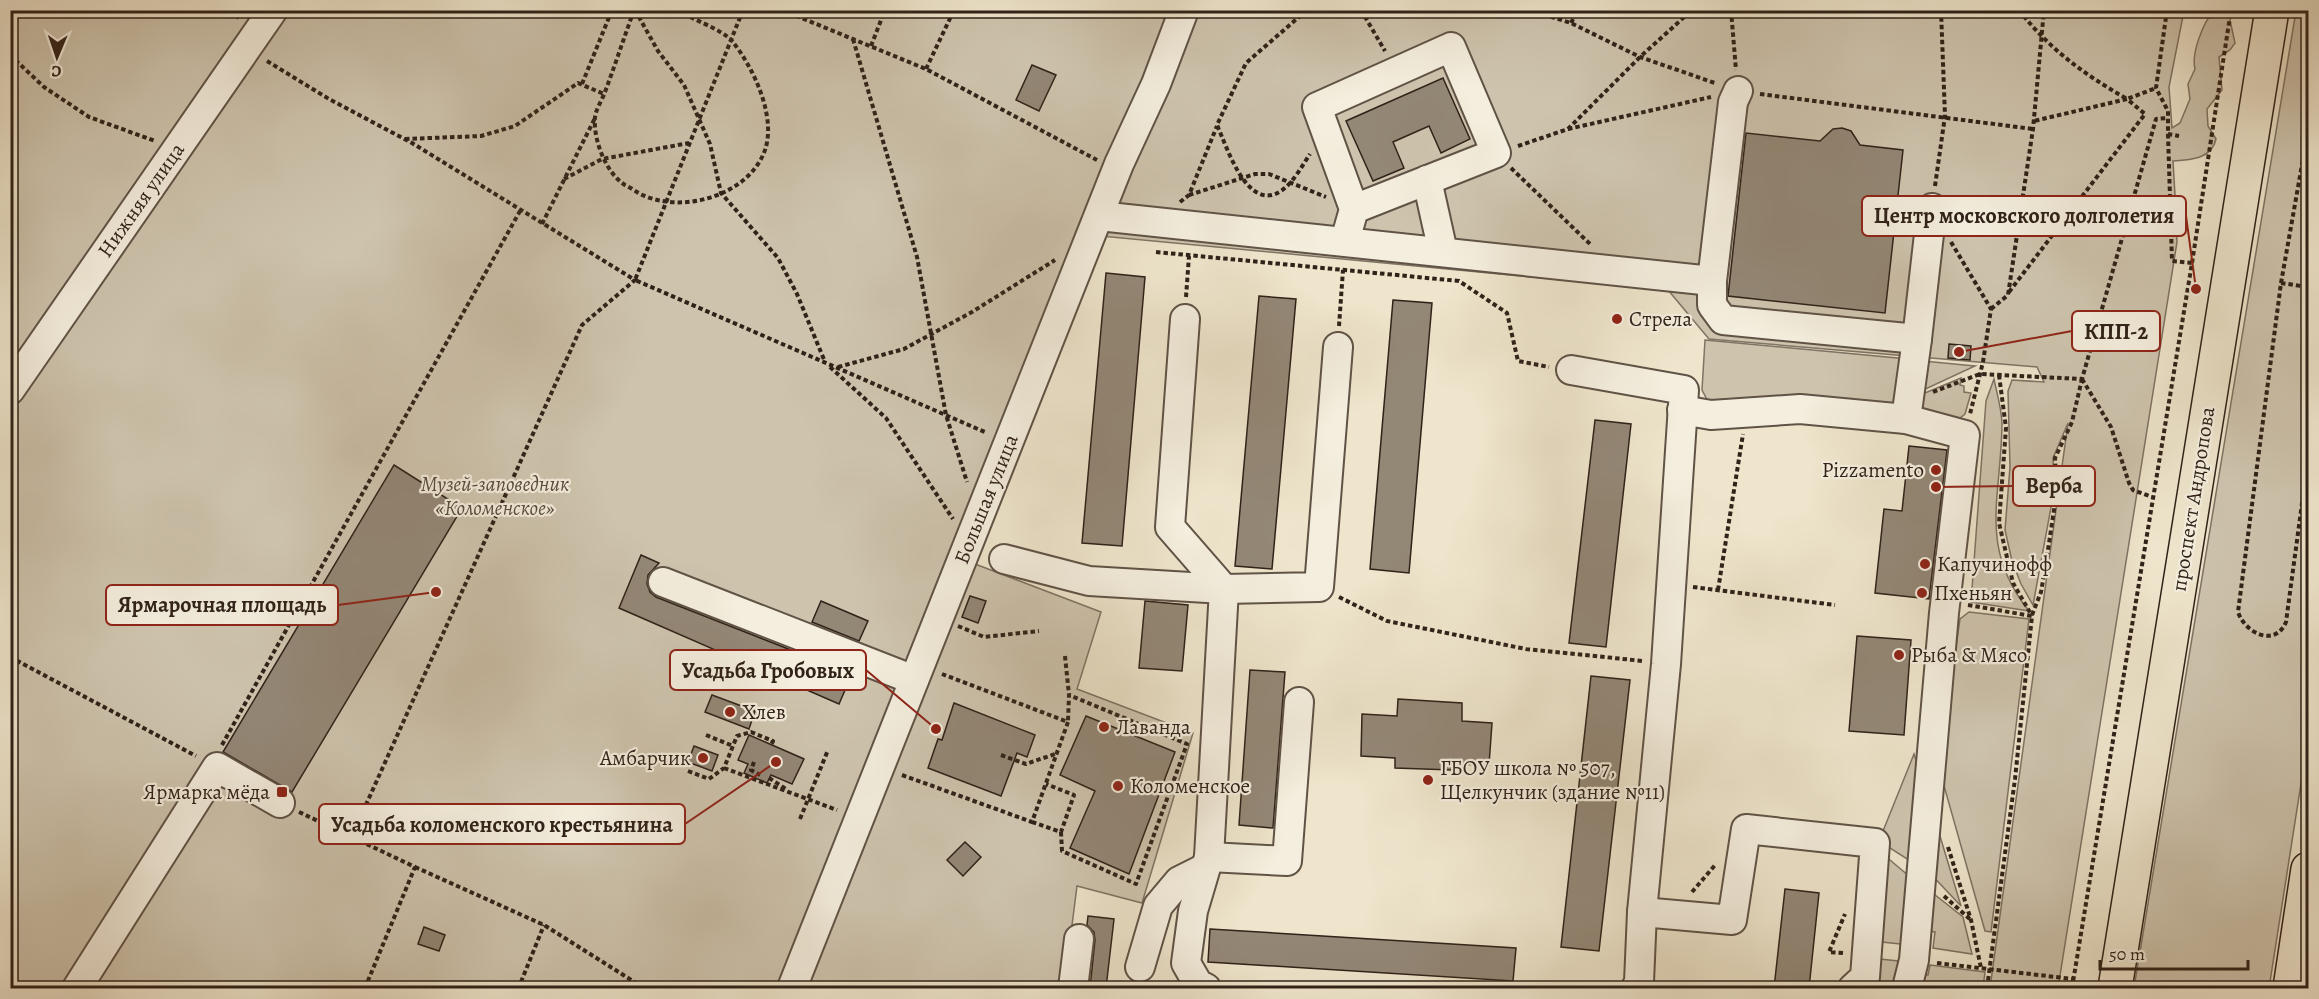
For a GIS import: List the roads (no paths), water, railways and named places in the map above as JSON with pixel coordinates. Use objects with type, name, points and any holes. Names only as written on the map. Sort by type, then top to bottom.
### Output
[{"type":"main road","name":"проспект Андропова","points":[[2115,988],[2272,10]]},
{"type":"main road","points":[[2290,988],[2308,869]]},
{"type":"street","name":"Нижняя улица","points":[[10,390],[273,10]]},
{"type":"street","name":"Большая улица","points":[[792,988],[1116,170],[1156,84],[1185,10]]},
{"type":"street","points":[[1345,241],[1354,208],[1317,107],[1451,47],[1496,153],[1354,208]]},
{"type":"street","points":[[1738,91],[1733,102],[1712,281],[1712,305],[1724,320],[1917,339]]},
{"type":"street","points":[[1427,180],[1443,252]]},
{"type":"street","points":[[1908,410],[1932,208]]},
{"type":"street","points":[[1099,216],[1712,281]]},
{"type":"street","points":[[1185,319],[1170,527],[1224,589],[1207,862],[1192,911],[1186,963],[1195,987]]},
{"type":"street","points":[[1004,559],[1089,581],[1224,589],[1319,587],[1338,347]]},
{"type":"street","points":[[1571,370],[1684,390],[1666,664],[1642,912],[1639,982],[1636,988]]},
{"type":"street","points":[[1682,411],[1711,415],[1800,409],[1908,410],[1965,435],[1946,601],[1914,960],[1907,988]]},
{"type":"street","points":[[663,582],[916,674]]},
{"type":"street","points":[[1140,967],[1158,906],[1179,881],[1207,862],[1287,861],[1299,702]]},
{"type":"street","points":[[77,988],[217,767],[280,802]]},
{"type":"street","points":[[1642,912],[1732,920],[1746,829],[1875,843],[1865,977],[1852,988]]},
{"type":"street","points":[[1073,988],[1079,939]]},
{"type":"place","name":"Центр московского долголетия","points":[[2196,289]]},
{"type":"place","name":"Стрела","points":[[1617,319]]},
{"type":"place","name":"КПП-2","points":[[1959,352]]},
{"type":"place","name":"Pizzamento","points":[[1936,470]]},
{"type":"place","name":"Верба","points":[[1936,487]]},
{"type":"place","name":"Капучинофф","points":[[1925,564]]},
{"type":"place","name":"Ярмарочная площадь","points":[[436,592]]},
{"type":"place","name":"Пхеньян","points":[[1922,593]]},
{"type":"place","name":"Рыба & Мясо","points":[[1899,655]]},
{"type":"place","name":"Хлев","points":[[730,712]]},
{"type":"place","name":"Лаванда","points":[[1104,727]]},
{"type":"place","name":"Усадьба Гробовых","points":[[936,729]]},
{"type":"place","name":"Амбарчик","points":[[703,758]]},
{"type":"place","name":"Усадьба коломенского крестьянина","points":[[776,762]]},
{"type":"place","name":"ГБОУ школа № 507, Щелкунчик (здание №11)","points":[[1428,780]]},
{"type":"place","name":"Коломенское","points":[[1118,786]]},
{"type":"place","name":"Ярмарка мёда","points":[[282,792]]},
{"type":"park label","name":"Музей-заповедник «Коломенское»","points":[[495,496]]}]
